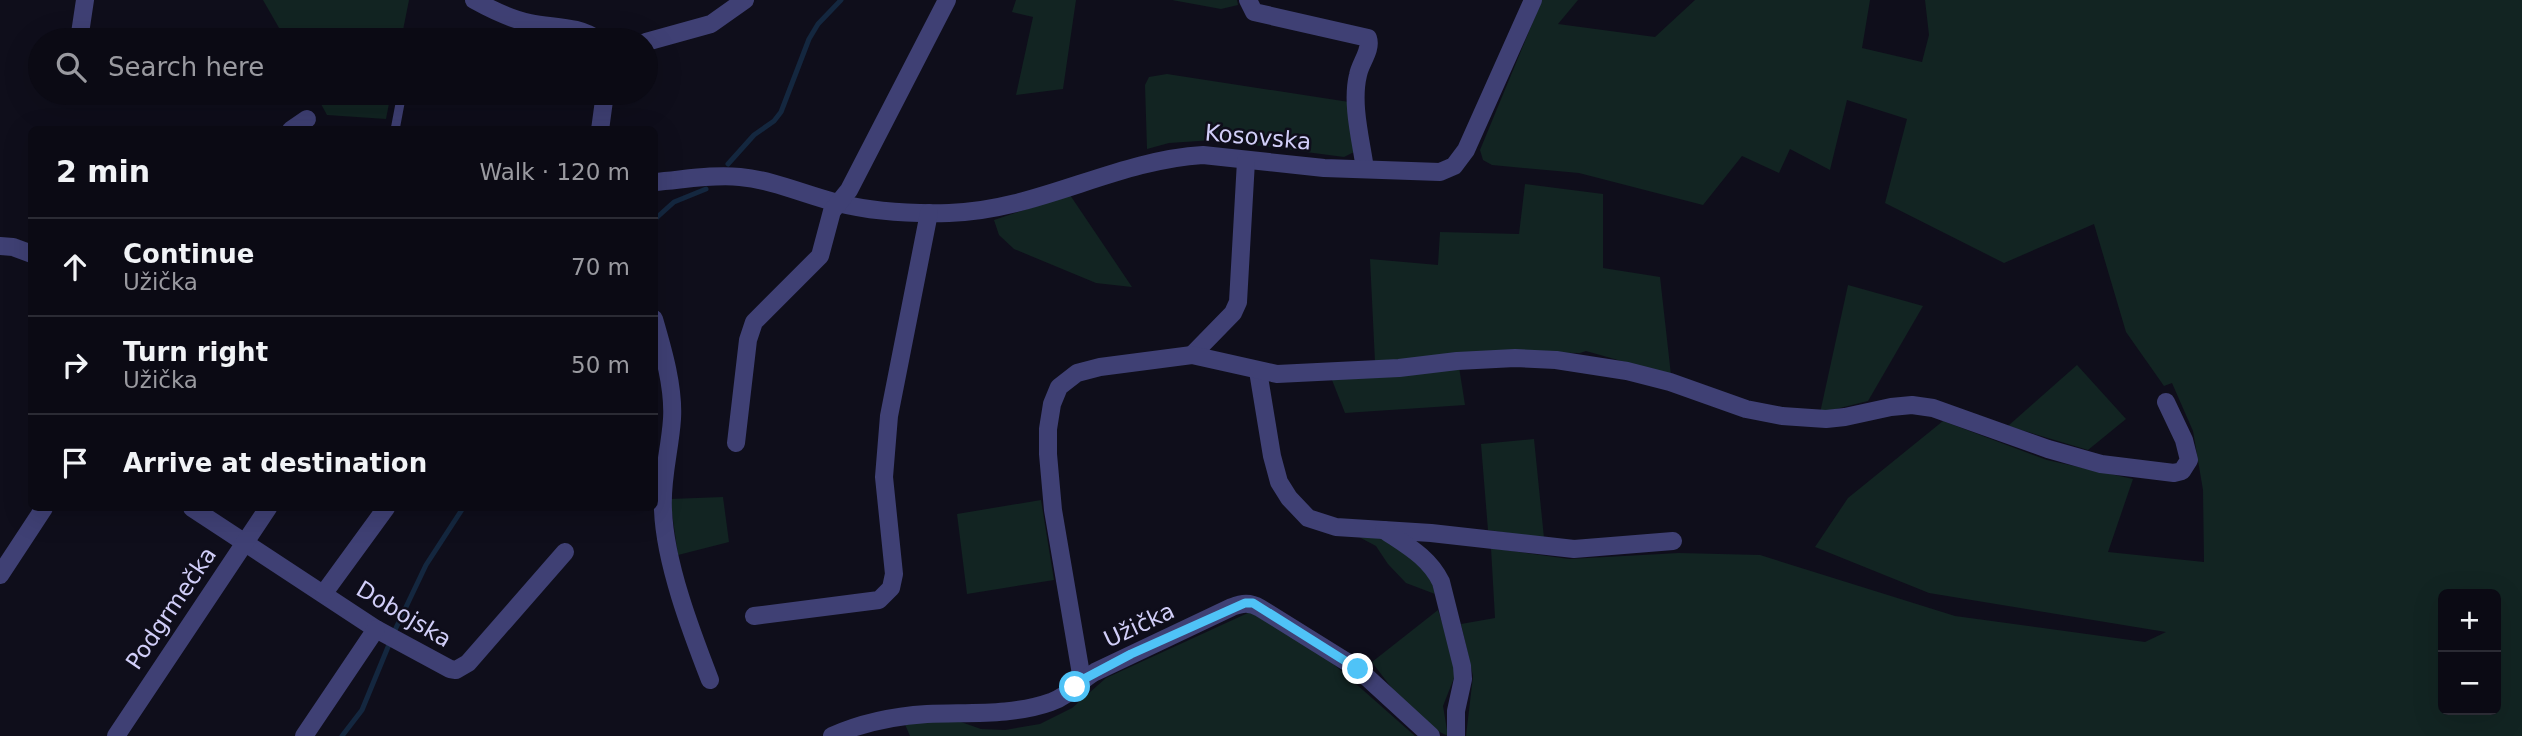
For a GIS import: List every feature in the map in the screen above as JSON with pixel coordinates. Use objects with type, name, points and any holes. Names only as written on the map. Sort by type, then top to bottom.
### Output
[{"type":"street","points":[[81,28],[85,0]]},
{"type":"street","points":[[474,0],[494,11],[529,23],[567,28]]},
{"type":"street","points":[[658,39],[710,24],[745,0]]},
{"type":"street","points":[[736,443],[748,340],[754,322],[820,256],[832,211],[849,190],[947,0]]},
{"type":"street","points":[[1248,0],[1254,12],[1368,38],[1369,45],[1357,76],[1356,98],[1365,169]]},
{"type":"street","name":"Kosovska","points":[[658,182],[738,177],[883,212],[929,213],[975,211],[1014,203],[1183,156],[1203,155],[1247,161],[1440,172],[1449,170],[1459,162],[1533,0]]},
{"type":"street","points":[[601,126],[603,105]]},
{"type":"street","points":[[297,126],[307,119]]},
{"type":"street","points":[[1192,355],[1221,328],[1238,302],[1247,161]]},
{"type":"street","points":[[754,616],[880,600],[891,588],[894,575],[884,477],[889,416],[929,213]]},
{"type":"street","points":[[0,246],[28,253]]},
{"type":"street","points":[[658,335],[666,367],[672,416],[662,493],[666,535],[695,643],[710,680]]},
{"type":"street","points":[[1082,680],[1050,486],[1048,429],[1055,395],[1066,379],[1100,367],[1192,355],[1258,371],[1299,374],[1399,368],[1457,361],[1515,358],[1556,360],[1627,371],[1670,382],[1746,409],[1782,416],[1826,419],[1891,407],[1912,405],[1933,408],[2048,449],[2101,464],[2174,473],[2182,471],[2189,460],[2184,440],[2166,402]]},
{"type":"street","points":[[1258,371],[1279,482],[1289,498],[1308,518],[1336,527],[1431,533],[1574,549],[1673,541]]},
{"type":"street","points":[[0,575],[42,511]]},
{"type":"street","name":"Dobojska","points":[[196,511],[387,634],[444,667],[456,670],[463,667],[565,552]]},
{"type":"street","name":"Podgrmečka","points":[[116,736],[266,511]]},
{"type":"street","points":[[324,593],[384,511]]},
{"type":"street","points":[[1384,530],[1424,557],[1441,582],[1462,666],[1463,679],[1456,711],[1457,736]]},
{"type":"street","name":"Užička","points":[[832,736],[870,723],[911,716],[991,712],[1040,705],[1066,695],[1082,680],[1232,607],[1253,603],[1358,669],[1431,736]]},
{"type":"street","points":[[303,736],[387,634]]},
{"type":"lane","points":[[396,126],[400,105]]},
{"type":"green space","points":[[263,0],[409,0],[403,28],[279,28]]},
{"type":"green space","points":[[1016,0],[1076,0],[1063,89],[1016,95],[1033,17],[1012,12]]},
{"type":"green space","points":[[1172,0],[1237,0],[1238,5],[1221,9]]},
{"type":"green space","points":[[1542,0],[1578,0],[1558,24],[1655,37],[1695,0],[1870,0],[1862,48],[1922,62],[1929,35],[1925,0],[2522,0],[2522,736],[1466,736],[1473,676],[1461,624],[1495,618],[1491,548],[1569,559],[1679,553],[1760,555],[1955,616],[2145,642],[2166,632],[1929,593],[1815,547],[1848,498],[1943,421],[2047,460],[2133,479],[2108,552],[2204,562],[2203,490],[2193,431],[2172,383],[2164,386],[2126,332],[2094,224],[2004,263],[1885,203],[1907,119],[1847,100],[1830,170],[1790,149],[1779,173],[1742,156],[1703,205],[1579,173],[1492,165],[1483,160],[1480,150]]},
{"type":"green space","points":[[1167,74],[1349,102],[1354,152],[1344,157],[1214,140],[1169,143],[1147,149],[1145,85],[1149,77]]},
{"type":"green space","points":[[322,105],[389,105],[386,119],[327,115]]},
{"type":"green space","points":[[1525,184],[1603,194],[1603,268],[1660,277],[1671,375],[1586,351],[1497,352],[1375,362],[1370,259],[1438,265],[1440,232],[1519,234]]},
{"type":"green space","points":[[1070,195],[1132,287],[1096,283],[1014,249],[999,235],[994,220]]},
{"type":"green space","points":[[1848,285],[1923,306],[1868,401],[1820,413]]},
{"type":"green space","points":[[2077,365],[2126,419],[2088,450],[2008,426]]},
{"type":"green space","points":[[1459,367],[1465,405],[1345,413],[1332,380]]},
{"type":"green space","points":[[1534,439],[1544,538],[1488,530],[1481,444]]},
{"type":"green space","points":[[723,497],[729,542],[678,555],[670,499]]},
{"type":"green space","points":[[1041,500],[1054,580],[967,594],[957,514]]},
{"type":"green space","points":[[1359,537],[1382,538],[1418,558],[1431,578],[1435,594],[1406,583],[1376,546]]},
{"type":"green space","points":[[1438,610],[1456,665],[1443,706],[1448,736],[1416,714],[1372,662]]},
{"type":"green space","points":[[1250,612],[1321,653],[1415,736],[910,736],[904,722],[961,722],[981,729],[1005,730],[1040,724],[1072,708],[1106,678]]},
{"type":"waterway","points":[[728,164],[754,135],[774,121],[781,112],[809,39],[818,24],[841,0]]},
{"type":"waterway","points":[[658,216],[674,202],[706,189]]},
{"type":"waterway","points":[[342,736],[362,710],[395,630],[426,565],[461,511]]},
{"type":"route","points":[[1075,687],[1082,680],[1131,654],[1245,603],[1253,603],[1358,669]]}]
